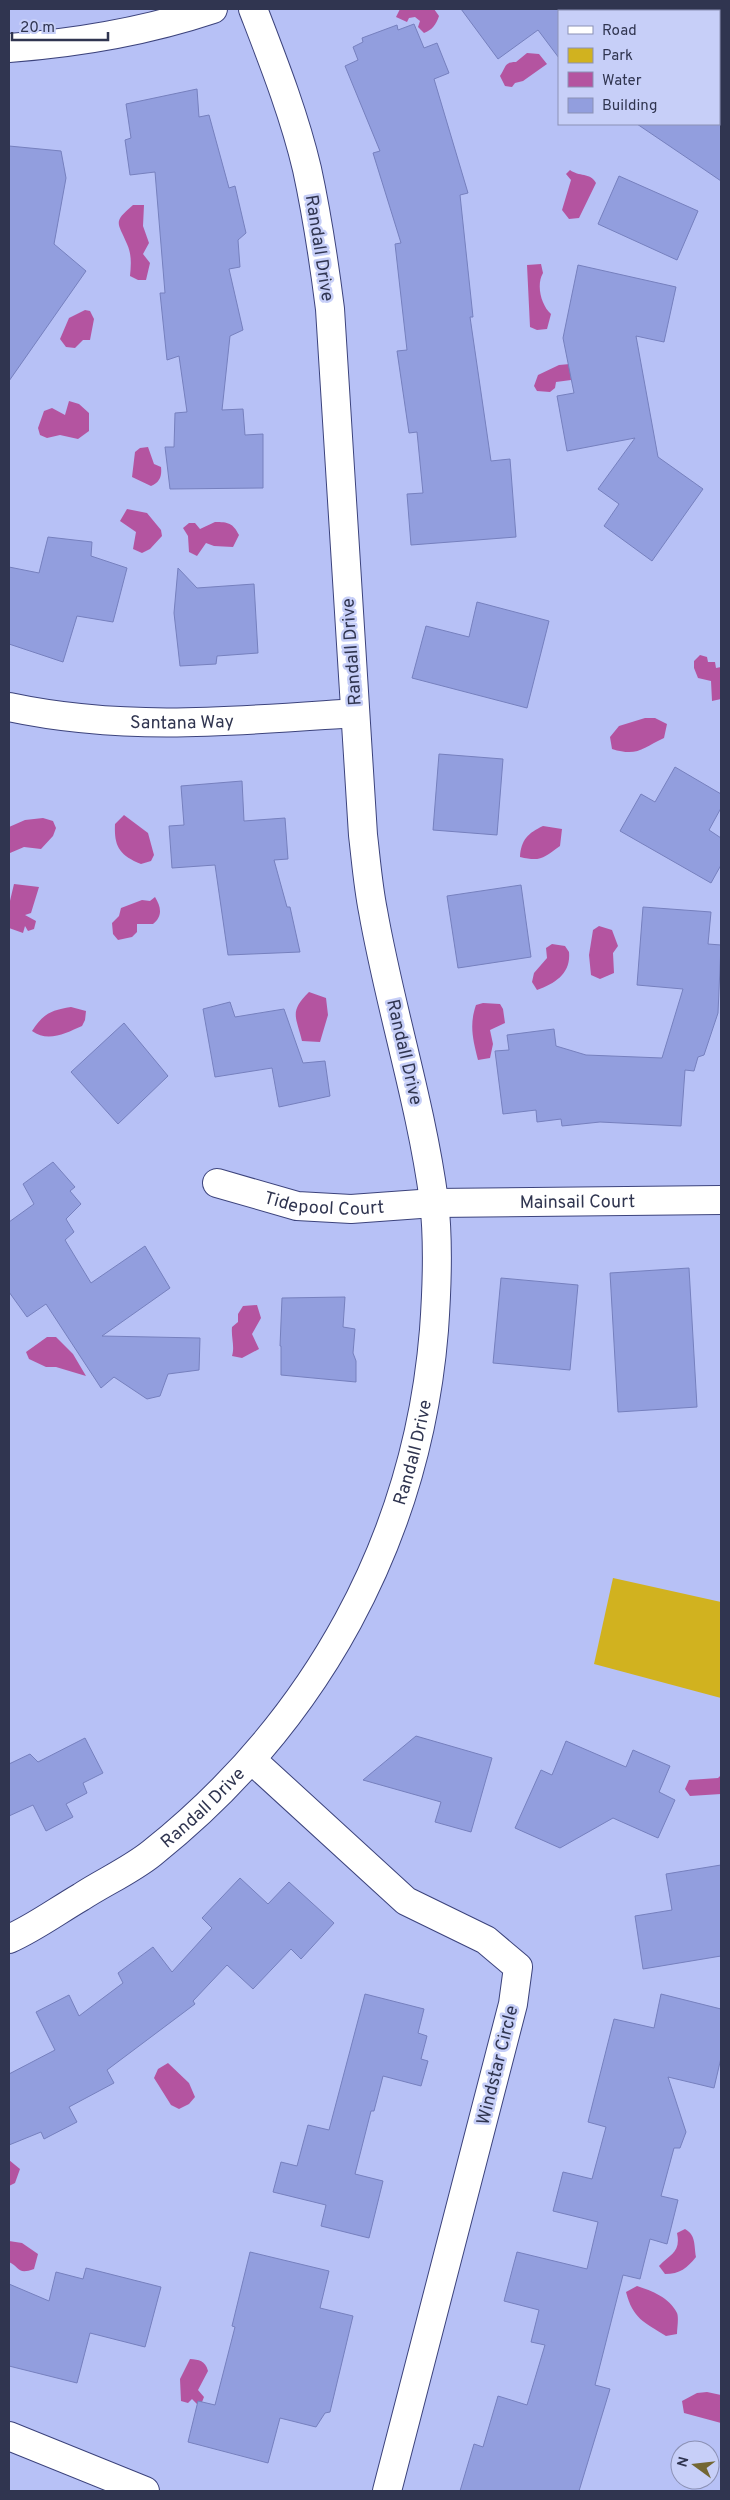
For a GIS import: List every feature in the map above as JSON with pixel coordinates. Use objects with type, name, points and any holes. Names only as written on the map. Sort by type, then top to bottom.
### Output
[{"type":"street","points":[[9,48],[43,46],[138,30],[213,9]]},
{"type":"street","name":"Randall Drive","points":[[9,1939],[149,1855],[208,1805],[252,1760],[300,1700],[342,1636],[375,1567],[394,1520],[416,1446],[430,1372],[436,1295],[434,1203],[418,1111],[373,911],[363,834],[330,309],[321,238],[306,168],[287,100],[253,9]]},
{"type":"street","name":"Santana Way","points":[[9,707],[108,722],[184,724],[355,713]]},
{"type":"street","name":"Tidepool Court","points":[[217,1183],[297,1206],[351,1209],[434,1203]]},
{"type":"street","name":"Mainsail Court","points":[[434,1203],[721,1200]]},
{"type":"street","name":"Windstar Circle","points":[[252,1760],[406,1901],[486,1940],[518,1967],[514,2004],[387,2491]]},
{"type":"street","points":[[9,2436],[145,2491]]},
{"type":"green space","points":[[613,1578],[721,1602],[721,1698],[594,1664]]},
{"type":"water","points":[[400,9],[434,9],[439,16],[433,27],[424,33],[418,27],[420,21],[415,17],[409,18],[407,22],[396,17]]},
{"type":"water","points":[[527,53],[539,54],[547,64],[523,81],[515,83],[512,87],[505,86],[500,76],[506,66],[509,63],[516,62]]},
{"type":"water","points":[[570,170],[591,177],[596,183],[579,218],[569,219],[562,210],[571,180],[566,174]]},
{"type":"water","points":[[133,205],[144,205],[143,226],[149,243],[143,254],[150,263],[146,280],[138,280],[130,276],[130,252],[119,227],[120,219]]},
{"type":"water","points":[[541,264],[543,273],[540,283],[542,300],[551,314],[547,329],[537,330],[530,327],[527,265]]},
{"type":"water","points":[[85,310],[90,311],[94,319],[90,340],[83,340],[75,348],[66,347],[60,339],[69,318]]},
{"type":"water","points":[[570,364],[571,380],[556,382],[555,388],[550,392],[537,391],[534,386],[538,375],[559,365]]},
{"type":"water","points":[[69,401],[79,404],[89,413],[89,431],[78,439],[60,435],[47,438],[40,435],[38,428],[44,411],[52,408],[65,415]]},
{"type":"water","points":[[148,447],[154,464],[161,467],[160,478],[151,486],[132,477],[135,452],[140,448]]},
{"type":"water","points":[[127,509],[147,513],[161,530],[162,536],[150,549],[142,553],[133,549],[136,532],[120,521]]},
{"type":"water","points":[[215,522],[230,524],[235,528],[239,535],[233,547],[214,546],[206,543],[197,556],[189,552],[188,536],[183,528],[189,523],[195,523],[200,529]]},
{"type":"water","points":[[700,655],[707,657],[708,662],[715,662],[716,668],[721,667],[721,699],[712,701],[711,681],[698,678],[694,668],[694,661]]},
{"type":"water","points":[[645,718],[655,718],[667,724],[664,738],[634,752],[612,749],[610,737],[619,726]]},
{"type":"water","points":[[124,815],[148,833],[154,855],[151,861],[141,864],[128,857],[119,849],[115,824]]},
{"type":"water","points":[[43,818],[53,821],[56,828],[53,836],[41,849],[24,847],[10,853],[9,827],[25,820]]},
{"type":"water","points":[[543,826],[562,829],[560,846],[542,858],[520,857],[526,838],[533,831]]},
{"type":"water","points":[[14,884],[39,887],[31,913],[25,915],[36,921],[34,929],[28,931],[25,926],[23,933],[9,928],[9,905]]},
{"type":"water","points":[[155,897],[160,911],[156,921],[153,924],[137,924],[137,932],[132,937],[118,940],[113,934],[112,923],[119,916],[121,908],[142,900],[150,901]]},
{"type":"water","points":[[599,926],[612,930],[618,946],[613,953],[614,973],[600,979],[591,975],[589,955],[593,930]]},
{"type":"water","points":[[552,944],[565,946],[569,952],[568,966],[556,980],[537,990],[532,982],[534,973],[547,958],[546,948]]},
{"type":"water","points":[[309,992],[326,998],[328,1015],[320,1042],[302,1041],[296,1020],[296,1010]]},
{"type":"water","points":[[483,1003],[500,1004],[503,1009],[505,1023],[490,1030],[493,1044],[490,1058],[478,1060],[472,1026],[476,1005]]},
{"type":"water","points":[[71,1007],[86,1011],[82,1026],[51,1037],[38,1035],[32,1031],[40,1020],[48,1014]]},
{"type":"water","points":[[257,1305],[261,1318],[252,1334],[259,1349],[242,1358],[232,1356],[232,1327],[238,1322],[238,1314],[243,1306]]},
{"type":"water","points":[[47,1337],[56,1337],[73,1354],[86,1376],[56,1367],[46,1367],[29,1359],[26,1352]]},
{"type":"water","points":[[721,1775],[721,1794],[690,1796],[685,1789],[689,1780],[718,1778]]},
{"type":"water","points":[[168,2063],[189,2083],[195,2097],[189,2104],[179,2109],[171,2105],[154,2078],[158,2069]]},
{"type":"water","points":[[9,2160],[20,2169],[15,2183],[9,2186]]},
{"type":"water","points":[[685,2229],[693,2237],[696,2257],[683,2270],[665,2274],[659,2266],[676,2249],[678,2244],[677,2233]]},
{"type":"water","points":[[9,2241],[22,2243],[38,2254],[34,2269],[22,2271],[9,2262]]},
{"type":"water","points":[[637,2286],[660,2295],[674,2307],[678,2315],[677,2334],[666,2336],[640,2319],[632,2308],[626,2292]]},
{"type":"water","points":[[190,2359],[199,2360],[207,2367],[208,2371],[198,2390],[204,2397],[202,2402],[197,2404],[192,2399],[188,2403],[181,2401],[180,2379]]},
{"type":"water","points":[[707,2392],[721,2395],[721,2423],[684,2413],[682,2401],[697,2393]]},
{"type":"building","points":[[461,9],[567,9],[558,10],[558,57],[538,30],[498,59]]},
{"type":"building","points":[[414,24],[424,48],[437,43],[449,73],[434,79],[468,193],[460,195],[473,317],[470,317],[491,461],[510,459],[516,537],[411,545],[407,494],[423,493],[417,432],[409,433],[397,351],[407,350],[395,244],[401,243],[373,153],[380,151],[345,66],[358,60],[353,47],[363,42],[362,38],[397,25],[398,30]]},
{"type":"building","points":[[197,89],[199,117],[209,115],[229,188],[235,186],[246,233],[238,240],[240,267],[229,269],[243,330],[230,336],[222,410],[243,409],[245,435],[263,434],[263,488],[170,489],[165,447],[174,447],[175,413],[187,412],[179,356],[167,360],[160,293],[165,293],[155,172],[130,175],[125,140],[131,138],[126,104]]},
{"type":"building","points":[[721,124],[721,181],[638,125]]},
{"type":"building","points":[[9,146],[61,151],[66,178],[54,244],[86,271],[9,381]]},
{"type":"building","points":[[619,176],[698,211],[677,260],[598,224]]},
{"type":"building","points":[[578,265],[676,287],[664,342],[636,336],[658,457],[703,489],[652,561],[604,526],[619,504],[598,489],[635,438],[567,451],[557,396],[574,393],[563,338]]},
{"type":"building","points":[[48,537],[92,542],[91,556],[127,568],[113,622],[77,616],[63,662],[9,644],[9,567],[39,573]]},
{"type":"building","points":[[178,568],[197,588],[254,584],[258,653],[217,656],[216,664],[180,666],[174,613]]},
{"type":"building","points":[[477,602],[549,621],[527,708],[412,678],[426,626],[469,637]]},
{"type":"building","points":[[439,754],[503,759],[497,835],[433,830]]},
{"type":"building","points":[[675,767],[721,794],[721,808],[709,830],[721,838],[721,865],[711,883],[620,831],[641,794],[655,802]]},
{"type":"building","points":[[242,781],[244,821],[285,818],[288,859],[274,860],[287,907],[290,907],[300,952],[228,955],[215,865],[172,868],[169,826],[184,825],[181,786]]},
{"type":"building","points":[[521,885],[531,957],[458,968],[447,896]]},
{"type":"building","points":[[643,907],[711,912],[708,944],[721,945],[718,1013],[704,1055],[698,1057],[694,1071],[685,1070],[681,1126],[600,1122],[562,1126],[561,1119],[537,1122],[536,1110],[503,1114],[495,1051],[509,1050],[507,1035],[554,1029],[556,1046],[586,1055],[662,1058],[683,989],[637,985]]},
{"type":"building","points":[[230,1002],[235,1017],[284,1009],[303,1063],[325,1061],[330,1096],[279,1107],[272,1068],[215,1077],[203,1009]]},
{"type":"building","points":[[124,1023],[168,1076],[118,1124],[71,1072]]},
{"type":"building","points":[[53,1162],[75,1187],[70,1191],[81,1204],[66,1219],[74,1232],[65,1240],[91,1283],[145,1246],[170,1288],[102,1336],[200,1338],[199,1370],[168,1374],[160,1396],[147,1399],[114,1377],[101,1388],[46,1304],[27,1317],[9,1292],[9,1222],[34,1204],[23,1184]]},
{"type":"building","points":[[689,1268],[697,1407],[618,1412],[610,1273]]},
{"type":"building","points":[[501,1278],[578,1285],[570,1370],[493,1363]]},
{"type":"building","points":[[345,1297],[343,1327],[355,1329],[353,1353],[356,1361],[356,1382],[281,1375],[282,1298]]},
{"type":"building","points":[[416,1736],[492,1758],[471,1832],[435,1822],[441,1802],[363,1780]]},
{"type":"building","points":[[85,1738],[103,1773],[83,1783],[87,1793],[66,1804],[73,1817],[46,1831],[33,1805],[9,1816],[9,1764],[30,1754],[38,1762]]},
{"type":"building","points":[[566,1741],[626,1767],[633,1750],[670,1766],[659,1792],[675,1800],[658,1838],[613,1818],[560,1848],[515,1828],[541,1770],[552,1775]]},
{"type":"building","points":[[721,1865],[721,1956],[643,1969],[635,1916],[672,1910],[666,1874]]},
{"type":"building","points":[[240,1878],[268,1904],[289,1882],[334,1923],[301,1959],[291,1949],[253,1989],[227,1965],[193,2001],[195,2004],[107,2070],[114,2083],[69,2107],[77,2122],[44,2139],[41,2132],[9,2145],[9,2074],[55,2050],[36,2012],[69,1995],[79,2016],[123,1983],[118,1973],[153,1947],[172,1972],[212,1928],[202,1918]]},
{"type":"building","points":[[365,1994],[424,2009],[418,2033],[427,2036],[421,2059],[428,2061],[421,2086],[383,2076],[374,2111],[371,2111],[355,2174],[383,2181],[369,2238],[321,2226],[326,2205],[273,2192],[281,2162],[297,2166],[308,2125],[329,2130]]},
{"type":"building","points":[[661,1994],[721,2009],[721,2058],[714,2088],[668,2077],[686,2132],[680,2148],[674,2148],[661,2196],[678,2200],[667,2244],[650,2239],[640,2279],[623,2275],[595,2385],[610,2389],[579,2491],[460,2491],[474,2444],[483,2447],[498,2396],[527,2405],[545,2345],[531,2342],[539,2310],[504,2301],[517,2252],[587,2269],[598,2222],[553,2211],[563,2172],[592,2179],[606,2127],[588,2122],[614,2019],[654,2028]]},
{"type":"building","points":[[250,2252],[329,2271],[320,2308],[353,2316],[330,2412],[325,2413],[316,2427],[280,2418],[268,2463],[188,2442],[198,2401],[215,2405],[235,2327],[232,2326]]},
{"type":"building","points":[[86,2268],[161,2287],[145,2347],[90,2333],[77,2383],[9,2366],[9,2284],[49,2301],[56,2272],[83,2279]]}]
